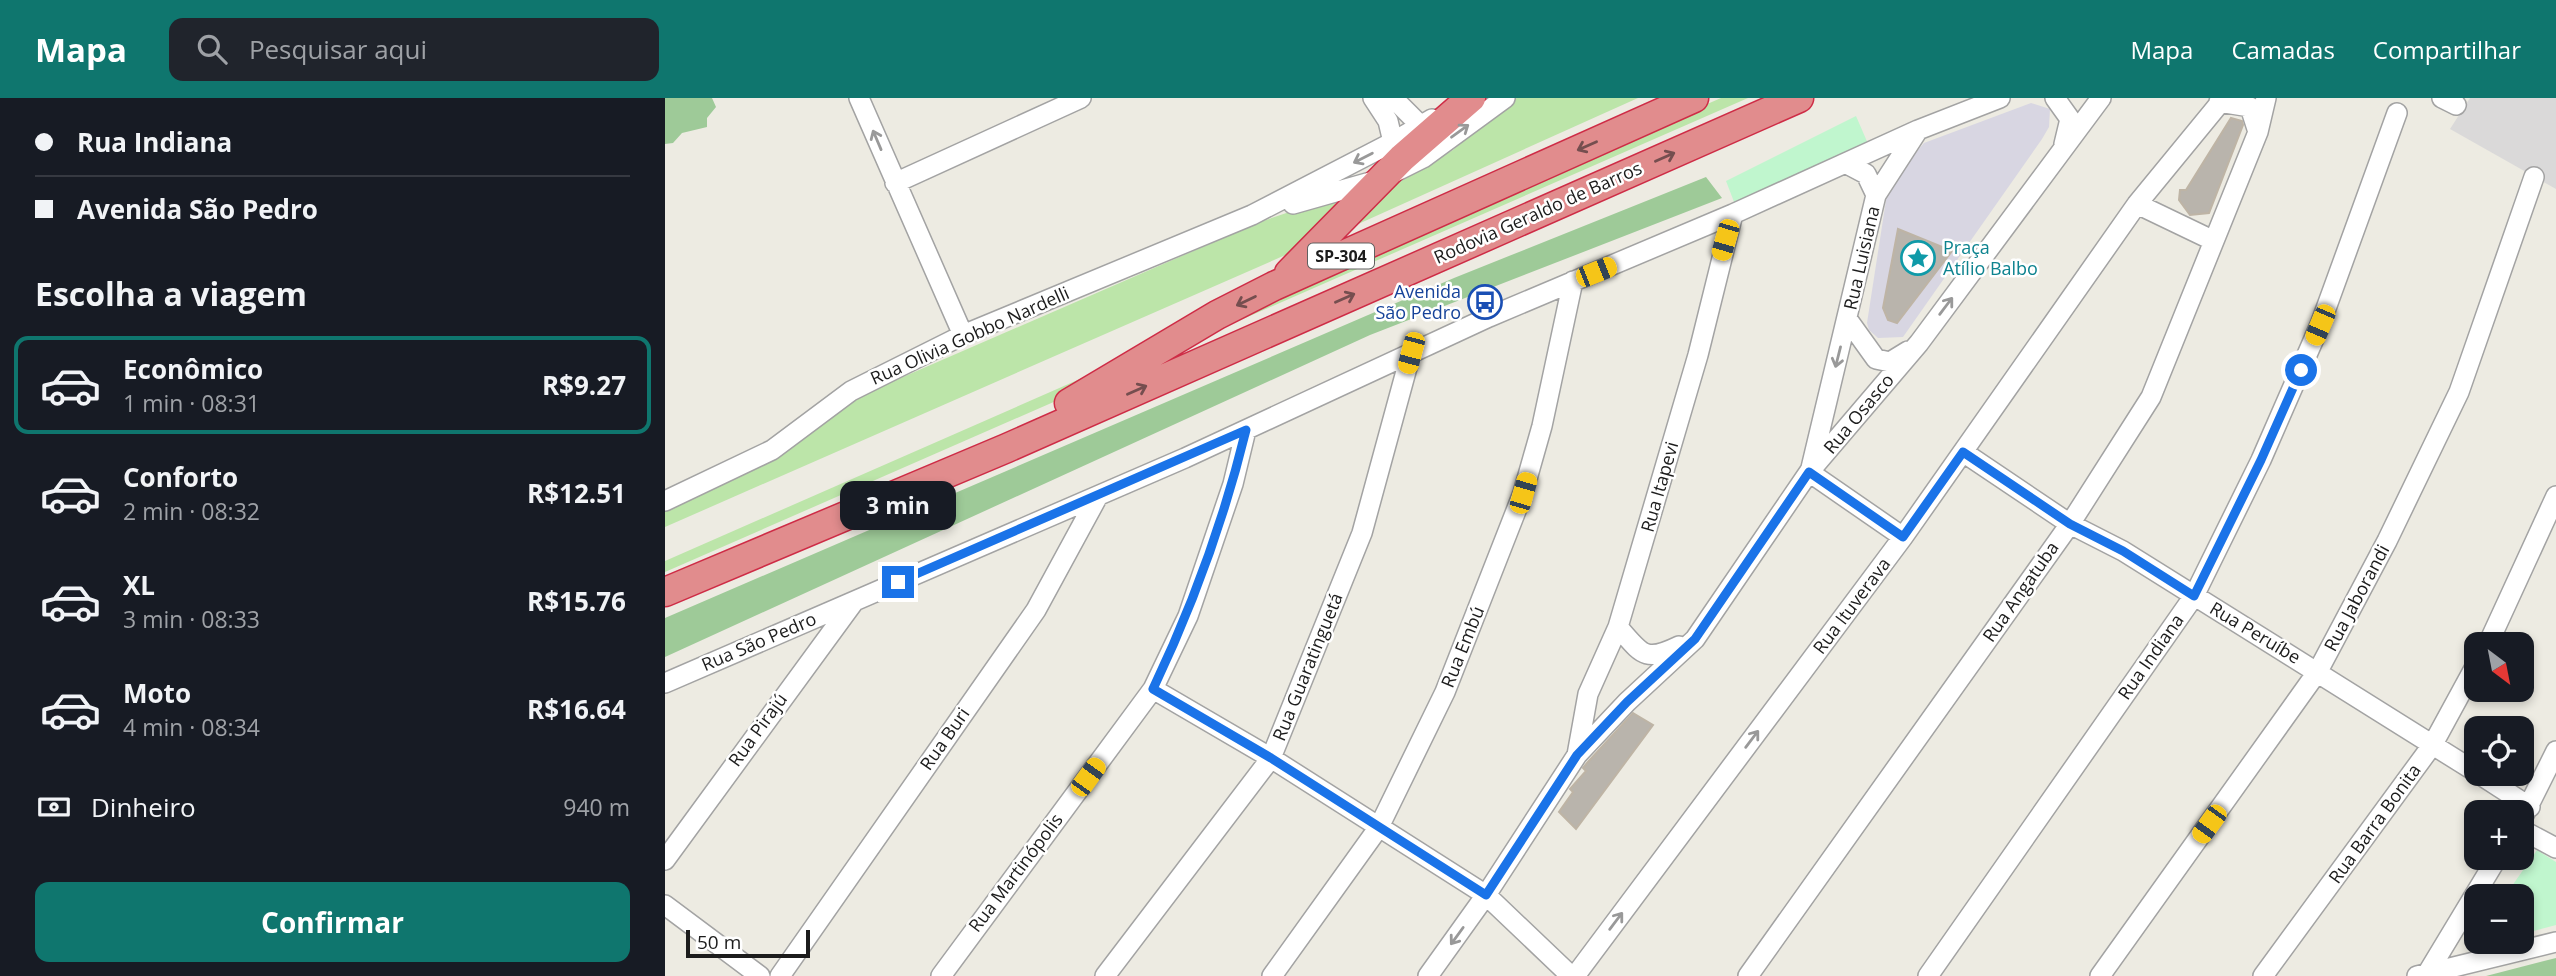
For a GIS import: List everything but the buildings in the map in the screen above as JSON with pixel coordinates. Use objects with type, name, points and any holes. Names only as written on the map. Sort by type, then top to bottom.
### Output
[{"type":"highway","points":[[1274,286],[1381,179],[1471,98]]},
{"type":"highway","name":"Rodovia Geraldo de Barros","points":[[1007,448],[1055,412],[1217,315],[1274,286],[1694,98]]},
{"type":"highway","name":"Rodovia Geraldo de Barros","points":[[665,592],[1007,448],[1799,98]]},
{"type":"street","points":[[859,98],[963,335]]},
{"type":"street","points":[[895,183],[1080,98]]},
{"type":"street","points":[[1373,98],[1388,121],[1393,142]]},
{"type":"street","points":[[1393,98],[1422,126]]},
{"type":"street","points":[[1252,215],[1422,126],[1464,98]]},
{"type":"street","points":[[1252,215],[1381,179],[1423,158],[1505,98]]},
{"type":"street","points":[[854,602],[1246,430],[1573,281],[1733,215],[1918,130],[2000,98]]},
{"type":"street","name":"Rua Osasco","points":[[2055,98],[2070,119],[2062,151]]},
{"type":"street","name":"Rua Osasco","points":[[1428,976],[1486,895],[1577,755],[1627,702],[1695,639],[1809,472],[1919,343],[2101,98]]},
{"type":"street","name":"Rua Angatuba","points":[[1748,976],[2070,524],[2151,397],[2212,240],[2258,132],[2266,98]]},
{"type":"street","points":[[2442,98],[2456,106],[2449,98]]},
{"type":"street","points":[[2221,100],[2250,107],[2258,132]]},
{"type":"street","name":"Rua Ituverava","points":[[1573,976],[1903,537],[2137,204],[2221,100]]},
{"type":"street","name":"Rua Indiana","points":[[1929,976],[2194,596],[2261,460],[2320,325],[2397,113]]},
{"type":"street","name":"Rua Luisiana","points":[[1809,472],[1876,195],[1918,130]]},
{"type":"street","name":"Rua Luisiana","points":[[1847,164],[1866,174],[1876,195]]},
{"type":"street","name":"Rua Jaborandi","points":[[2100,976],[2318,671],[2459,392],[2534,177]]},
{"type":"street","points":[[2137,204],[2212,240]]},
{"type":"street","name":"Rua Olivia Gobbo Nardelli","points":[[665,501],[772,450],[851,391],[963,335],[1252,215]]},
{"type":"street","name":"Rua Itapevi","points":[[1577,755],[1588,694],[1618,627],[1694,368],[1733,215]]},
{"type":"street","name":"Rua Embú","points":[[1272,976],[1379,827],[1445,692],[1523,493],[1542,426],[1573,281]]},
{"type":"street","name":"Rua Luisiana","points":[[1847,320],[1876,359],[1891,362],[1919,343]]},
{"type":"street","name":"Rua Guaratinguetá","points":[[1105,976],[1271,758],[1362,533],[1411,353]]},
{"type":"street","name":"Rua Martinópolis","points":[[941,976],[1153,689],[1188,616],[1233,484],[1246,430]]},
{"type":"street","name":"Rua Peruíbe","points":[[1963,452],[2070,524],[2123,551],[2464,764]]},
{"type":"street","points":[[1809,472],[1903,537]]},
{"type":"street","name":"Rua Buri","points":[[780,976],[1036,610],[1098,496]]},
{"type":"street","points":[[2494,632],[2556,496]]},
{"type":"street","name":"Rua São Pedro","points":[[665,683],[854,602]]},
{"type":"street","name":"Rua Pirajú","points":[[665,860],[854,602]]},
{"type":"street","points":[[1618,627],[1641,654],[1658,656],[1695,639]]},
{"type":"street","name":"Rua Barra Bonita","points":[[2263,976],[2433,744],[2464,687]]},
{"type":"street","points":[[1153,689],[1271,758],[1486,895],[1573,976]]},
{"type":"street","points":[[2532,800],[2556,751]]},
{"type":"street","name":"Rua Peruíbe","points":[[2493,786],[2510,800]]},
{"type":"street","points":[[2534,836],[2556,848]]},
{"type":"street","points":[[2422,975],[2489,870]]},
{"type":"street","points":[[665,905],[760,976]]},
{"type":"street","points":[[2422,975],[2556,942]]},
{"type":"shaded area","points":[[2470,98],[2556,98],[2556,189],[2450,129]]},
{"type":"shaded area","name":"Praça Atílio Balbo","points":[[2031,103],[2050,109],[2049,127],[2042,139],[1903,337],[1878,338],[1869,330],[1867,323],[1887,194],[1900,171],[1924,143]]},
{"type":"green space","points":[[665,98],[712,98],[716,107],[707,118],[707,127],[682,133],[673,143],[665,144]]},
{"type":"green space","points":[[1513,98],[1638,98],[1356,225],[1389,187],[1453,150]]},
{"type":"green space","points":[[1721,98],[1748,98],[665,572],[665,561]]},
{"type":"green space","points":[[1856,116],[1869,146],[1736,207],[1726,181]]},
{"type":"green space","points":[[1706,177],[1722,198],[1370,335],[665,657],[665,618],[1454,278]]},
{"type":"green space","points":[[1331,198],[1338,206],[1290,253],[665,527],[665,509],[873,390],[1260,222]]},
{"type":"green space","points":[[2537,850],[2556,862],[2556,925],[2534,931],[2534,884],[2513,884],[2523,870],[2534,870],[2534,854]]},
{"type":"green space","points":[[2556,958],[2556,976],[2486,976]]},
{"type":"place","name":"Praça Atílio Balbo","points":[[1918,258]]},
{"type":"place","name":"Avenida São Pedro","points":[[1485,302]]},
{"type":"route","points":[[898,582],[1246,430],[1233,484],[1188,616],[1153,689],[1271,758],[1486,895],[1577,755],[1627,702],[1695,639],[1809,472],[1851,498],[1903,537],[1963,452],[2070,524],[2123,551],[2194,596],[2261,460],[2301,370]]}]
